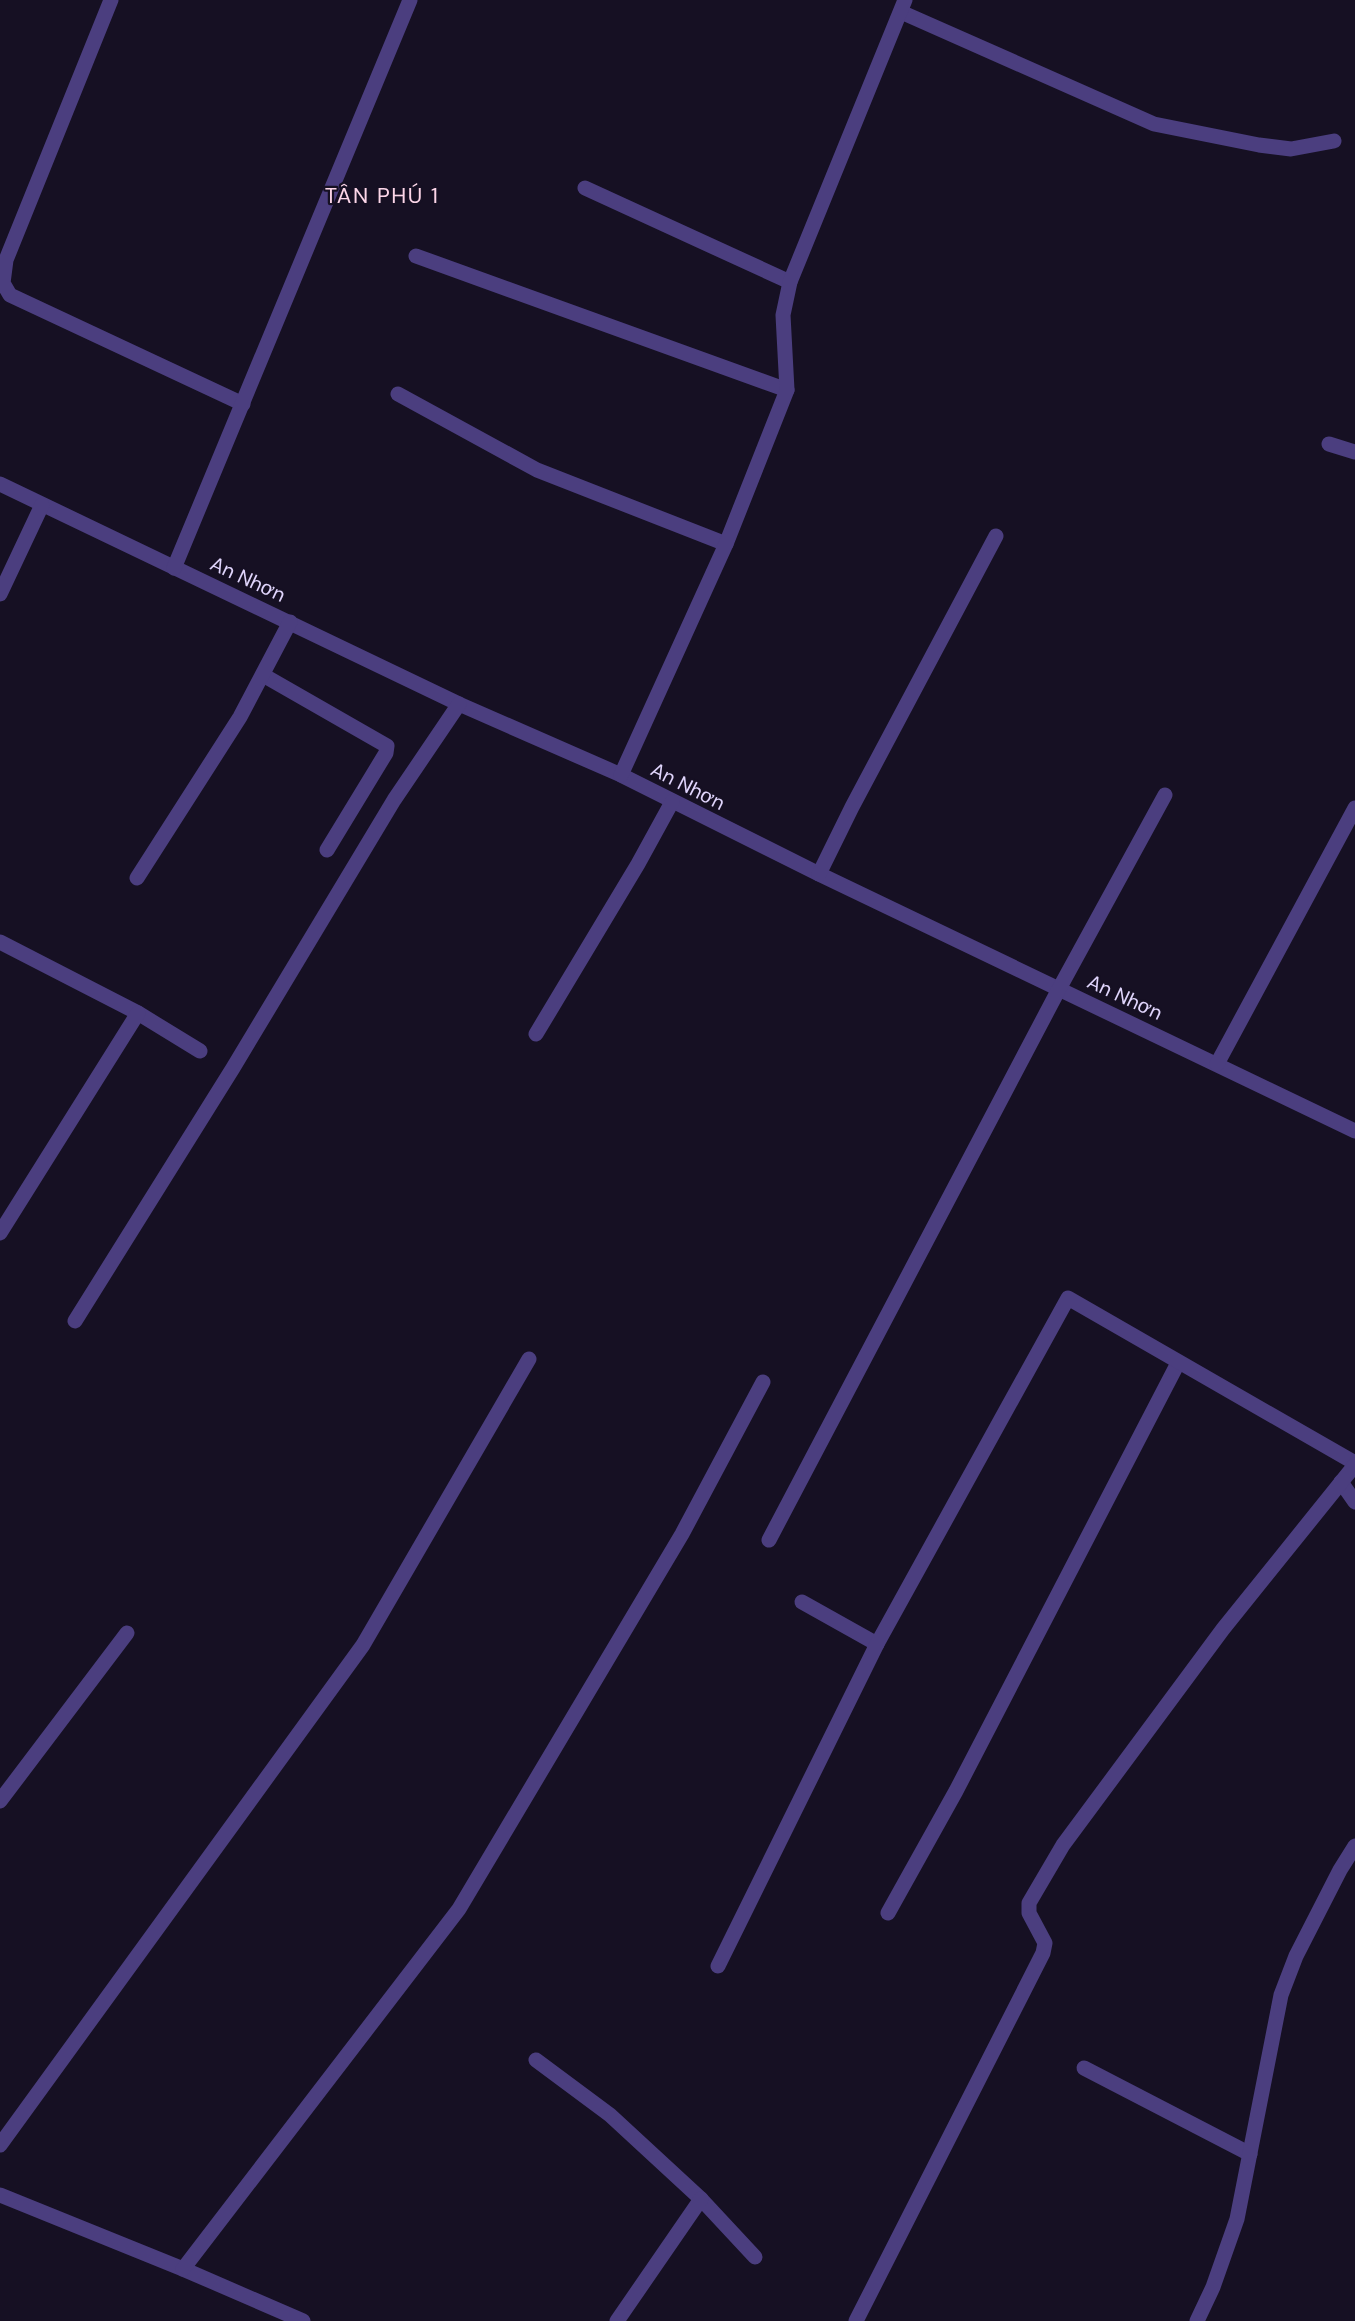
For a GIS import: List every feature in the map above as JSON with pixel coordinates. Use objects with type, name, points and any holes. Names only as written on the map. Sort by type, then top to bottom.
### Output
[{"type":"street","points":[[111,0],[6,260],[3,283],[10,296],[243,404]]},
{"type":"street","points":[[174,568],[410,0]]},
{"type":"street","points":[[621,775],[726,544],[786,390],[783,315],[790,282],[903,6],[1154,124],[1291,149],[1334,141]]},
{"type":"street","points":[[585,188],[790,282]]},
{"type":"street","points":[[416,256],[786,390]]},
{"type":"street","points":[[398,394],[537,470],[726,544]]},
{"type":"street","points":[[1329,444],[1355,452]]},
{"type":"street","name":"An Nhơn","points":[[0,484],[459,704],[621,775],[819,874],[1355,1131]]},
{"type":"street","points":[[0,594],[42,505]]},
{"type":"street","points":[[819,874],[852,807],[996,536]]},
{"type":"street","points":[[137,878],[240,717],[290,622]]},
{"type":"street","points":[[263,675],[387,746],[386,753],[327,850]]},
{"type":"street","points":[[75,1321],[233,1068],[394,800],[459,704]]},
{"type":"street","points":[[769,1540],[1059,989],[1165,795]]},
{"type":"street","points":[[536,1034],[638,864],[672,802]]},
{"type":"street","points":[[1216,1064],[1355,808]]},
{"type":"street","points":[[0,942],[138,1013],[200,1051]]},
{"type":"street","points":[[0,1233],[138,1013]]},
{"type":"street","points":[[718,1966],[877,1644],[1068,1298],[1355,1464],[1216,1639],[1063,1845],[1037,1887],[1029,1903],[1029,1913],[1045,1943],[1043,1953],[856,2321]]},
{"type":"street","points":[[0,2145],[363,1645],[529,1359]]},
{"type":"street","points":[[888,1913],[951,1800],[1178,1363]]},
{"type":"street","points":[[183,2268],[459,1909],[682,1534],[763,1382]]},
{"type":"street","points":[[1341,1482],[1355,1502]]},
{"type":"street","points":[[802,1602],[877,1644]]},
{"type":"street","points":[[0,1801],[127,1633]]},
{"type":"street","points":[[1197,2321],[1213,2287],[1237,2219],[1281,1995],[1296,1956],[1340,1870],[1355,1846]]},
{"type":"street","points":[[536,2060],[610,2115],[701,2199],[755,2257]]},
{"type":"street","points":[[1084,2068],[1250,2154]]},
{"type":"street","points":[[0,2195],[183,2268],[303,2321]]},
{"type":"street","points":[[617,2321],[701,2199]]},
{"type":"district","name":"TÂN PHÚ 1","points":[[382,195]]}]
